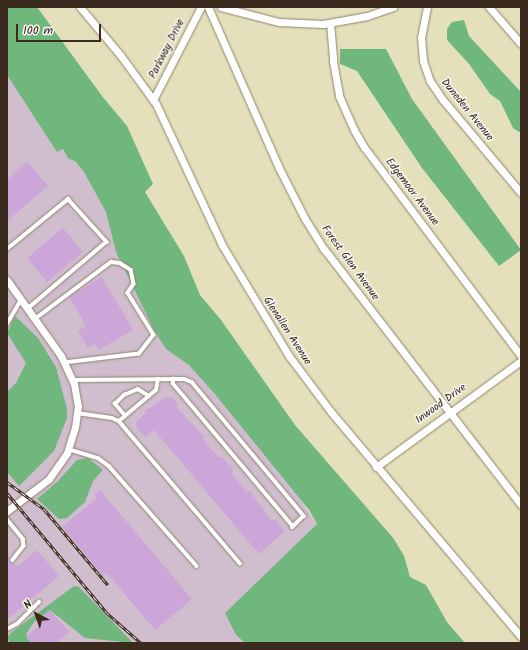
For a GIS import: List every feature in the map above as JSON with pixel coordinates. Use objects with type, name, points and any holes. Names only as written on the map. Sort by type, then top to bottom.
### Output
[{"type":"street","name":"Glenallen Avenue","points":[[80,7],[121,56],[153,100],[222,245],[265,320],[306,380],[376,467],[521,637]]},
{"type":"street","name":"Parkway Drive","points":[[153,100],[201,7]]},
{"type":"street","name":"Forest Glen Avenue","points":[[208,7],[279,168],[305,219],[324,249],[521,505]]},
{"type":"street","points":[[221,7],[278,22],[330,23],[367,16],[393,7]]},
{"type":"street","name":"Duneden Avenue","points":[[427,7],[421,37],[423,61],[430,81],[442,100],[521,193]]},
{"type":"street","points":[[489,7],[521,44]]},
{"type":"street","name":"Edgemoor Avenue","points":[[330,23],[333,61],[339,96],[354,130],[364,147],[521,356]]},
{"type":"street","points":[[7,511],[49,479],[68,449],[78,406],[72,380],[65,363],[36,319],[8,283]]},
{"type":"street","name":"Inwood Drive","points":[[376,467],[448,412],[521,361]]},
{"type":"lane","points":[[7,249],[68,198],[107,242],[28,309]]},
{"type":"lane","points":[[36,319],[111,262],[120,263],[131,270],[134,284],[128,293],[154,335],[138,354],[65,363]]},
{"type":"lane","points":[[7,324],[22,300]]},
{"type":"lane","points":[[119,422],[156,390],[158,379]]},
{"type":"lane","points":[[72,380],[173,379],[192,382],[304,516],[293,527],[173,384],[173,379]]},
{"type":"lane","points":[[125,416],[115,404],[124,394],[138,389],[149,396]]},
{"type":"lane","points":[[77,413],[112,418],[119,422],[240,563]]},
{"type":"lane","points":[[68,449],[98,458],[109,466],[197,566]]},
{"type":"lane","points":[[7,519],[23,539],[24,546],[13,560]]},
{"type":"lane","points":[[7,629],[17,624],[39,602]]},
{"type":"shaded area","points":[[7,41],[317,525],[226,613],[236,635],[245,643],[7,643]]},
{"type":"green space","points":[[7,7],[37,7],[102,96],[127,126],[153,184],[145,192],[184,256],[200,295],[221,320],[295,425],[394,539],[404,556],[410,577],[426,585],[447,622],[465,643],[245,643],[236,635],[225,613],[317,524],[309,510],[214,393],[189,365],[166,349],[154,330],[116,252],[106,212],[84,172],[76,162],[68,158],[63,149],[57,152],[7,75]]},
{"type":"green space","points":[[464,20],[469,36],[521,92],[521,133],[513,128],[500,101],[490,94],[469,64],[447,40],[447,29],[452,22]]},
{"type":"green space","points":[[340,49],[386,49],[412,99],[521,250],[499,266],[422,168],[357,71],[340,64]]},
{"type":"green space","points":[[15,316],[38,338],[56,367],[67,409],[67,418],[54,451],[19,486],[7,472],[7,392],[16,383],[26,363],[7,333]]},
{"type":"green space","points":[[88,458],[103,470],[93,481],[85,502],[67,518],[59,519],[37,499],[57,482],[77,460]]},
{"type":"green space","points":[[74,586],[79,587],[133,643],[85,638],[50,610],[34,622],[26,634],[31,643],[10,643],[7,637],[12,632]]},
{"type":"building","points":[[27,162],[48,186],[7,221],[7,180]]},
{"type":"building","points":[[63,228],[83,252],[47,282],[27,258]]},
{"type":"building","points":[[102,277],[133,330],[98,350],[95,344],[88,348],[78,331],[86,326],[69,297]]},
{"type":"building","points":[[167,397],[173,398],[177,403],[177,408],[205,437],[203,439],[218,457],[222,457],[233,468],[232,474],[247,492],[249,490],[272,521],[275,519],[285,531],[259,554],[154,430],[145,437],[136,427],[137,421],[146,413],[144,411]]},
{"type":"building","points":[[100,490],[192,599],[155,630],[107,573],[103,576],[62,527],[97,498],[94,495]]},
{"type":"building","points":[[37,550],[59,576],[7,620],[7,553],[11,562],[18,566]]},
{"type":"building","points":[[50,610],[69,632],[56,643],[31,643],[26,637],[42,623],[38,619]]},
{"type":"railway","points":[[7,482],[44,509],[108,585]]},
{"type":"railway","points":[[7,493],[106,612],[141,643]]}]
